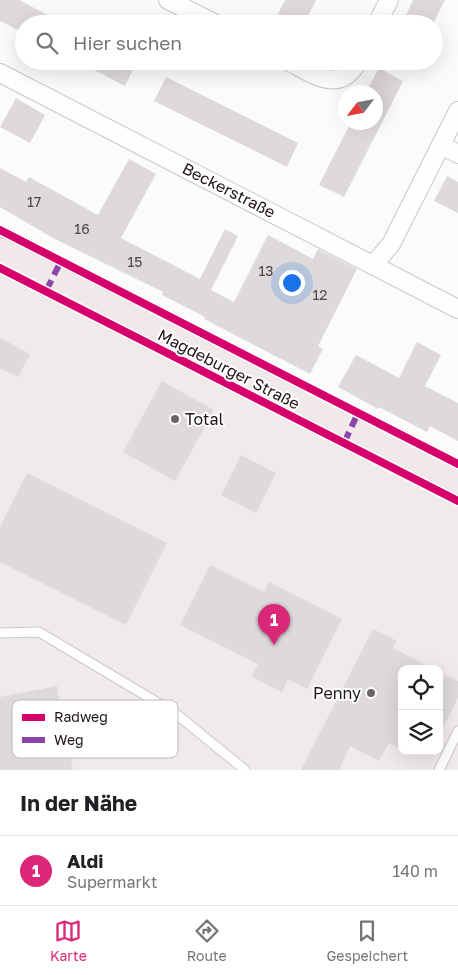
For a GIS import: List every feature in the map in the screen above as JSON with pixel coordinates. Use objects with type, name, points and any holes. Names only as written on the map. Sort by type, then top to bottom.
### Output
[{"type":"main road","name":"Magdeburger Straße","points":[[0,252],[458,485]]},
{"type":"street","points":[[168,0],[198,15]]},
{"type":"street","points":[[382,15],[389,0]]},
{"type":"street","points":[[305,70],[322,79],[339,80],[347,76],[351,70]]},
{"type":"street","name":"Beckerstraße","points":[[0,74],[458,308]]},
{"type":"street","points":[[374,264],[391,244],[458,111]]},
{"type":"street","points":[[441,145],[458,154]]},
{"type":"lane","points":[[0,633],[39,632],[154,700]]},
{"type":"lane","points":[[178,715],[245,770]]},
{"type":"lane","points":[[439,770],[458,732]]},
{"type":"shaded area","points":[[0,271],[127,338],[458,506],[458,770],[0,770]]},
{"type":"building","points":[[0,0],[19,0],[48,15],[15,15],[15,28],[0,21]]},
{"type":"building","points":[[285,0],[316,0],[308,15],[278,15]]},
{"type":"building","points":[[413,0],[445,0],[438,15],[406,15]]},
{"type":"building","points":[[94,70],[133,70],[125,86]]},
{"type":"building","points":[[378,70],[383,70],[403,81],[383,120],[383,85],[370,85]]},
{"type":"building","points":[[166,77],[298,143],[287,167],[154,101]]},
{"type":"building","points":[[16,98],[45,115],[30,143],[0,127]]},
{"type":"building","points":[[347,130],[378,130],[344,197],[319,185]]},
{"type":"building","points":[[129,159],[156,174],[121,238],[200,279],[225,229],[238,236],[211,290],[234,302],[268,235],[313,259],[318,249],[357,269],[318,346],[323,349],[310,374],[204,319],[205,317],[162,295],[163,292],[53,238],[0,207],[0,168],[26,182],[29,177],[98,215]]},
{"type":"building","points":[[447,176],[458,182],[458,213],[434,201]]},
{"type":"building","points":[[0,338],[30,354],[18,377],[0,368]]},
{"type":"building","points":[[417,342],[441,355],[425,386],[458,403],[458,441],[430,426],[427,432],[379,407],[378,409],[338,387],[356,355],[399,378]]},
{"type":"building","points":[[162,381],[214,410],[175,481],[123,452]]},
{"type":"building","points":[[241,455],[276,473],[256,513],[221,495]]},
{"type":"building","points":[[27,473],[167,543],[126,625],[0,562],[0,527]]},
{"type":"building","points":[[210,565],[264,592],[269,582],[342,619],[307,689],[288,679],[282,692],[252,677],[258,664],[180,625]]},
{"type":"building","name":"Penny","points":[[373,629],[397,641],[393,648],[425,665],[398,665],[398,747],[389,743],[379,761],[350,746],[339,770],[301,770]]},
{"type":"building","points":[[443,674],[458,681],[458,698],[443,727]]},
{"type":"building","points":[[57,686],[60,700],[12,700],[12,758],[71,758],[73,770],[0,770],[0,697]]},
{"type":"marked path","points":[[46,291],[60,263]]},
{"type":"marked path","points":[[344,443],[358,413]]},
{"type":"cycle path","points":[[0,230],[458,464]]},
{"type":"cycle path","points":[[0,268],[458,501]]},
{"type":"place","name":"Total","points":[[175,419]]},
{"type":"place","name":"Aldi","points":[[274,645]]},
{"type":"place","name":"Penny","points":[[371,693]]}]
